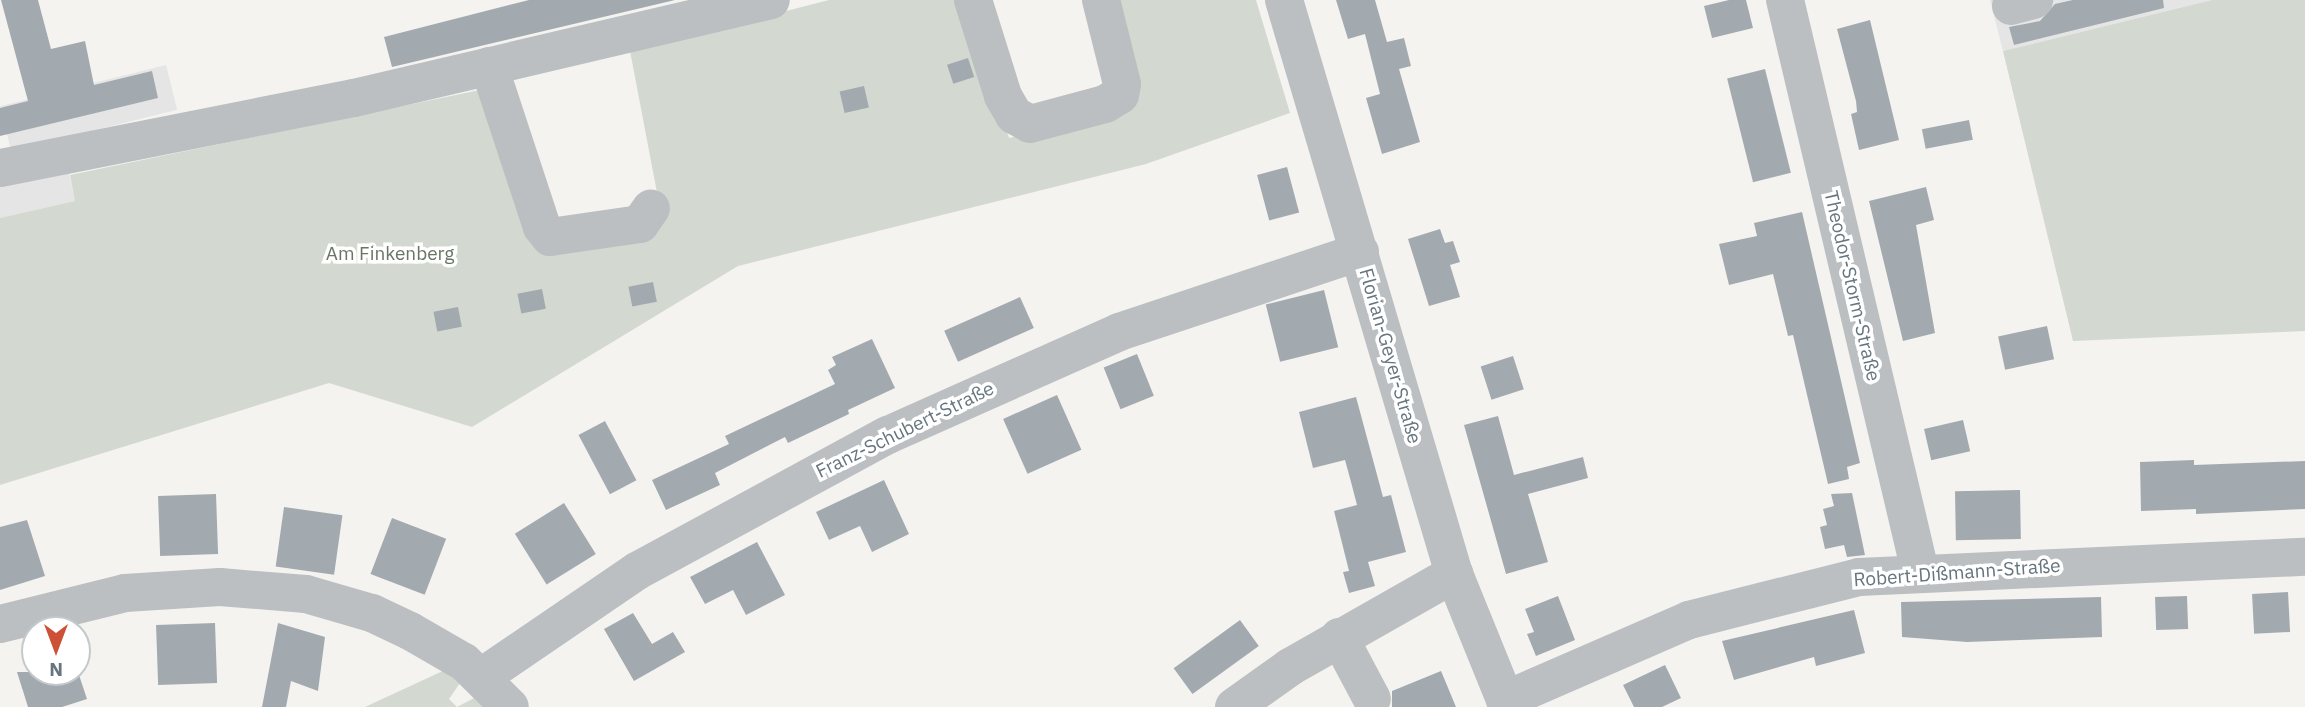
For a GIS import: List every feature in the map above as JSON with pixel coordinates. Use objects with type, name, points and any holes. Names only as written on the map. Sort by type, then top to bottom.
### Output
[{"type":"street","points":[[0,168],[354,99],[771,0]]},
{"type":"street","points":[[973,0],[1003,96],[1014,115],[1030,124],[1105,104],[1120,95],[1122,84],[1101,0]]},
{"type":"street","name":"Florian-Geyer-Straße","points":[[1284,0],[1454,574],[1507,704]]},
{"type":"street","name":"Theodor-Storm-Straße","points":[[1785,0],[1920,572]]},
{"type":"street","points":[[489,66],[512,142],[525,164],[542,227],[550,237],[640,224],[651,208]]},
{"type":"street","name":"Franz-Schubert-Straße","points":[[483,676],[673,550],[888,435],[1119,332],[1360,252]]},
{"type":"street","name":"Robert-Dißmann-Straße","points":[[1507,704],[1716,610],[1823,584],[1920,572],[2305,557]]},
{"type":"street","points":[[1234,707],[1339,637],[1454,574]]},
{"type":"street","points":[[0,624],[125,593],[273,589],[372,613],[483,676],[510,707]]},
{"type":"street","points":[[1339,637],[1372,699]]},
{"type":"shaded area","points":[[1990,0],[2212,0],[2003,51]]},
{"type":"shaded area","points":[[166,65],[177,110],[11,151],[0,106]]},
{"type":"shaded area","points":[[67,164],[75,201],[0,218],[0,178]]},
{"type":"green space","name":"Am Finkenberg","points":[[829,0],[968,0],[1009,138],[1130,110],[1111,0],[1256,0],[1290,113],[1146,164],[738,266],[472,427],[329,383],[0,485],[0,218],[75,201],[70,175],[480,90],[494,108],[539,252],[663,224],[630,51]]},
{"type":"green space","points":[[2212,0],[2305,0],[2305,331],[2073,341],[2003,51]]},
{"type":"green space","points":[[447,669],[460,683],[449,699],[457,707],[365,707]]},
{"type":"green space","points":[[476,697],[487,707],[457,707]]},
{"type":"building","points":[[1,0],[38,0],[51,49],[85,41],[94,85],[152,71],[158,98],[0,136],[0,108],[28,101]]},
{"type":"building","points":[[529,0],[675,0],[392,67],[384,37]]},
{"type":"building","points":[[1336,0],[1375,0],[1387,42],[1404,38],[1411,66],[1399,69],[1420,142],[1382,154],[1366,98],[1380,94],[1365,34],[1348,39]]},
{"type":"building","points":[[1729,0],[1746,0],[1753,28],[1712,38],[1704,6]]},
{"type":"building","points":[[2073,0],[2163,0],[2164,8],[2014,45],[2009,27],[2040,21],[2055,4]]},
{"type":"building","points":[[1870,20],[1899,140],[1859,150],[1851,114],[1857,112],[1856,101],[1837,29]]},
{"type":"building","points":[[968,58],[974,77],[953,84],[947,65]]},
{"type":"building","points":[[1765,69],[1791,173],[1753,182],[1727,78]]},
{"type":"building","points":[[864,86],[869,107],[845,113],[840,92]]},
{"type":"building","points":[[1969,120],[1973,140],[1926,149],[1922,129]]},
{"type":"building","points":[[1287,167],[1299,212],[1269,220],[1257,175]]},
{"type":"building","points":[[1926,187],[1934,220],[1916,225],[1935,333],[1903,341],[1869,201]]},
{"type":"building","points":[[1802,212],[1860,463],[1847,467],[1849,479],[1828,484],[1793,335],[1788,336],[1773,274],[1729,285],[1719,244],[1757,236],[1754,223]]},
{"type":"building","points":[[1440,229],[1445,243],[1453,241],[1460,262],[1450,265],[1460,297],[1429,306],[1408,239]]},
{"type":"building","points":[[653,282],[657,302],[632,306],[628,287]]},
{"type":"building","points":[[542,289],[546,309],[521,313],[517,294]]},
{"type":"building","points":[[1324,290],[1338,347],[1280,362],[1266,305]]},
{"type":"building","points":[[1020,297],[1034,328],[958,362],[944,331]]},
{"type":"building","points":[[458,307],[462,327],[437,331],[433,312]]},
{"type":"building","points":[[2047,326],[2054,359],[2005,370],[1998,336]]},
{"type":"building","points":[[872,339],[895,388],[788,443],[785,437],[715,473],[720,485],[666,510],[652,480],[729,444],[725,436],[835,384],[828,370],[836,365],[832,357]]},
{"type":"building","points":[[1137,354],[1154,396],[1120,409],[1104,367]]},
{"type":"building","points":[[1513,356],[1524,389],[1491,400],[1481,367]]},
{"type":"building","points":[[1057,395],[1081,450],[1028,474],[1003,419]]},
{"type":"building","points":[[1356,397],[1383,497],[1391,495],[1406,552],[1368,562],[1375,586],[1349,593],[1343,572],[1349,571],[1334,511],[1357,505],[1345,460],[1313,468],[1299,412]]},
{"type":"building","points":[[1498,416],[1514,475],[1583,457],[1588,478],[1528,494],[1548,562],[1506,574],[1464,425]]},
{"type":"building","points":[[1963,420],[1970,451],[1931,460],[1924,429]]},
{"type":"building","points":[[605,421],[636,480],[610,494],[579,435]]},
{"type":"building","points":[[2194,460],[2194,465],[2305,461],[2305,509],[2196,514],[2196,509],[2141,511],[2140,462]]},
{"type":"building","points":[[884,480],[909,534],[872,552],[860,526],[829,540],[816,512]]},
{"type":"building","points":[[2020,490],[2021,539],[1956,540],[1955,491]]},
{"type":"building","points":[[1852,493],[1865,555],[1847,557],[1844,545],[1825,549],[1820,527],[1827,525],[1823,509],[1834,506],[1831,494]]},
{"type":"building","points":[[216,494],[218,554],[160,556],[158,496]]},
{"type":"building","points":[[564,503],[596,554],[547,585],[515,534]]},
{"type":"building","points":[[284,507],[342,515],[334,575],[276,566]]},
{"type":"building","points":[[392,518],[446,539],[425,595],[370,574]]},
{"type":"building","points":[[27,520],[45,576],[0,590],[0,527]]},
{"type":"building","points":[[757,542],[785,595],[746,615],[733,590],[705,604],[690,577]]},
{"type":"building","points":[[2288,592],[2290,632],[2254,634],[2252,594]]},
{"type":"building","points":[[1558,596],[1575,640],[1536,656],[1527,634],[1534,632],[1525,609]]},
{"type":"building","points":[[2187,596],[2188,629],[2156,630],[2155,597]]},
{"type":"building","points":[[2101,597],[2102,637],[1967,642],[1902,637],[1901,602]]},
{"type":"building","points":[[1854,610],[1865,653],[1816,666],[1814,657],[1734,680],[1722,641]]},
{"type":"building","points":[[633,613],[652,644],[673,632],[685,652],[634,681],[604,629]]},
{"type":"building","points":[[1240,620],[1259,646],[1192,694],[1174,668]]},
{"type":"building","points":[[215,623],[217,683],[158,685],[156,625]]},
{"type":"building","points":[[278,623],[325,637],[318,691],[291,681],[286,707],[262,707]]},
{"type":"building","points":[[1665,665],[1681,698],[1662,707],[1634,707],[1623,685]]},
{"type":"building","points":[[1441,671],[1456,707],[1392,707],[1392,691]]},
{"type":"building","points":[[21,686],[83,686],[87,699],[62,707],[28,707]]}]
